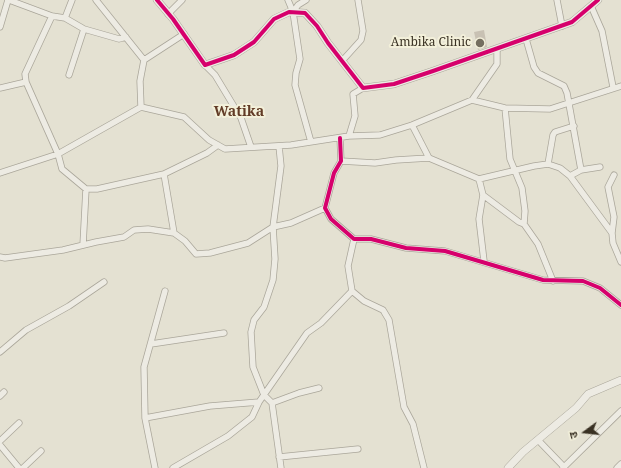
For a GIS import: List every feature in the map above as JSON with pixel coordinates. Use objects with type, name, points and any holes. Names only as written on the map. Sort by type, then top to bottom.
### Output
[{"type":"street","points":[[0,27],[8,0],[52,16],[65,18],[84,29],[119,39],[126,37]]},
{"type":"street","points":[[65,18],[72,0]]},
{"type":"street","points":[[96,0],[144,60]]},
{"type":"street","points":[[157,0],[184,34],[205,65],[215,75],[241,118],[251,147]]},
{"type":"street","points":[[168,14],[182,0]]},
{"type":"street","points":[[288,0],[293,12],[300,59],[296,72],[295,85],[311,142]]},
{"type":"street","points":[[293,12],[298,5],[306,0]]},
{"type":"street","points":[[342,61],[361,40],[363,31],[358,0]]},
{"type":"street","points":[[558,0],[562,26]]},
{"type":"street","points":[[349,136],[355,116],[353,94],[363,88],[394,84],[562,26],[572,22],[598,0]]},
{"type":"street","points":[[592,6],[602,31],[613,87]]},
{"type":"street","points":[[205,65],[234,55],[254,42],[274,19],[289,12],[305,13],[317,26],[363,88]]},
{"type":"street","points":[[52,16],[26,74],[26,82],[58,154],[62,169],[86,189],[97,189],[164,174],[207,153],[218,145]]},
{"type":"street","points":[[69,75],[84,29]]},
{"type":"street","points":[[140,107],[140,81],[144,60],[184,34]]},
{"type":"street","points":[[526,39],[534,67],[538,73],[564,86],[570,103],[581,170]]},
{"type":"street","points":[[0,173],[58,154],[140,107],[184,117],[209,140],[225,149],[279,146],[349,136],[380,135],[412,125],[472,100],[497,64],[497,49]]},
{"type":"street","points":[[0,88],[26,82]]},
{"type":"street","points":[[472,100],[505,108],[550,110],[610,90],[613,87],[621,86]]},
{"type":"street","points":[[505,108],[510,159],[522,188],[525,211],[524,224]]},
{"type":"street","points":[[412,125],[429,158]]},
{"type":"street","points":[[548,164],[553,134],[574,126]]},
{"type":"street","points":[[340,138],[341,161],[334,173],[325,208],[331,219],[354,239],[371,239],[406,248],[445,250],[543,280],[583,281],[600,288],[621,305]]},
{"type":"street","points":[[279,146],[281,166],[273,227],[275,259],[273,280],[264,307],[254,320],[251,332],[253,366],[264,395],[272,403],[281,468]]},
{"type":"street","points":[[341,161],[375,163],[429,158],[479,179],[548,164],[560,168],[570,176],[612,233],[621,262]]},
{"type":"street","points":[[570,176],[581,170],[600,167]]},
{"type":"street","points":[[164,174],[174,233]]},
{"type":"street","points":[[612,233],[614,217],[608,187],[614,175]]},
{"type":"street","points":[[479,179],[483,195],[479,219],[484,261]]},
{"type":"street","points":[[82,245],[86,189]]},
{"type":"street","points":[[483,195],[519,222],[524,224],[538,244],[553,281]]},
{"type":"street","points":[[0,257],[5,258],[49,253],[82,245],[124,238],[134,230],[148,229],[174,233],[185,241],[196,254],[210,253],[248,243],[273,227],[291,223],[325,208]]},
{"type":"street","points":[[614,217],[621,218]]},
{"type":"street","points":[[354,239],[348,266],[352,291],[364,301],[383,310],[389,320],[404,408],[413,424],[424,468]]},
{"type":"street","points":[[0,352],[26,330],[69,306],[104,282]]},
{"type":"street","points":[[173,468],[228,436],[252,417],[259,402],[307,332],[321,323],[352,291]]},
{"type":"street","points":[[154,468],[145,418],[144,367],[166,292]]},
{"type":"street","points":[[151,344],[224,334]]},
{"type":"street","points":[[512,467],[523,452],[576,408],[588,394],[621,380]]},
{"type":"street","points":[[272,403],[299,392],[319,388]]},
{"type":"street","points":[[145,418],[210,406],[259,402]]},
{"type":"street","points":[[538,440],[563,468],[621,411]]},
{"type":"street","points":[[0,441],[19,423]]},
{"type":"street","points":[[0,444],[19,468]]},
{"type":"street","points":[[279,457],[358,449]]},
{"type":"street","points":[[23,468],[41,451]]},
{"type":"street","points":[[617,468],[621,464]]},
{"type":"building","points":[[484,30],[487,47],[478,50],[474,32]]},
{"type":"cycle path","points":[[157,0],[173,19],[205,65],[234,55],[254,42],[274,19],[289,12],[305,13],[317,26],[328,43],[363,88],[394,84],[572,22],[598,0]]},
{"type":"cycle path","points":[[340,138],[341,161],[334,173],[325,208],[331,219],[354,239],[371,239],[406,248],[445,251],[543,280],[583,281],[600,288],[621,305]]},
{"type":"place","name":"Ambika Clinic","points":[[480,43]]},
{"type":"district","name":"Watika","points":[[239,112]]}]
